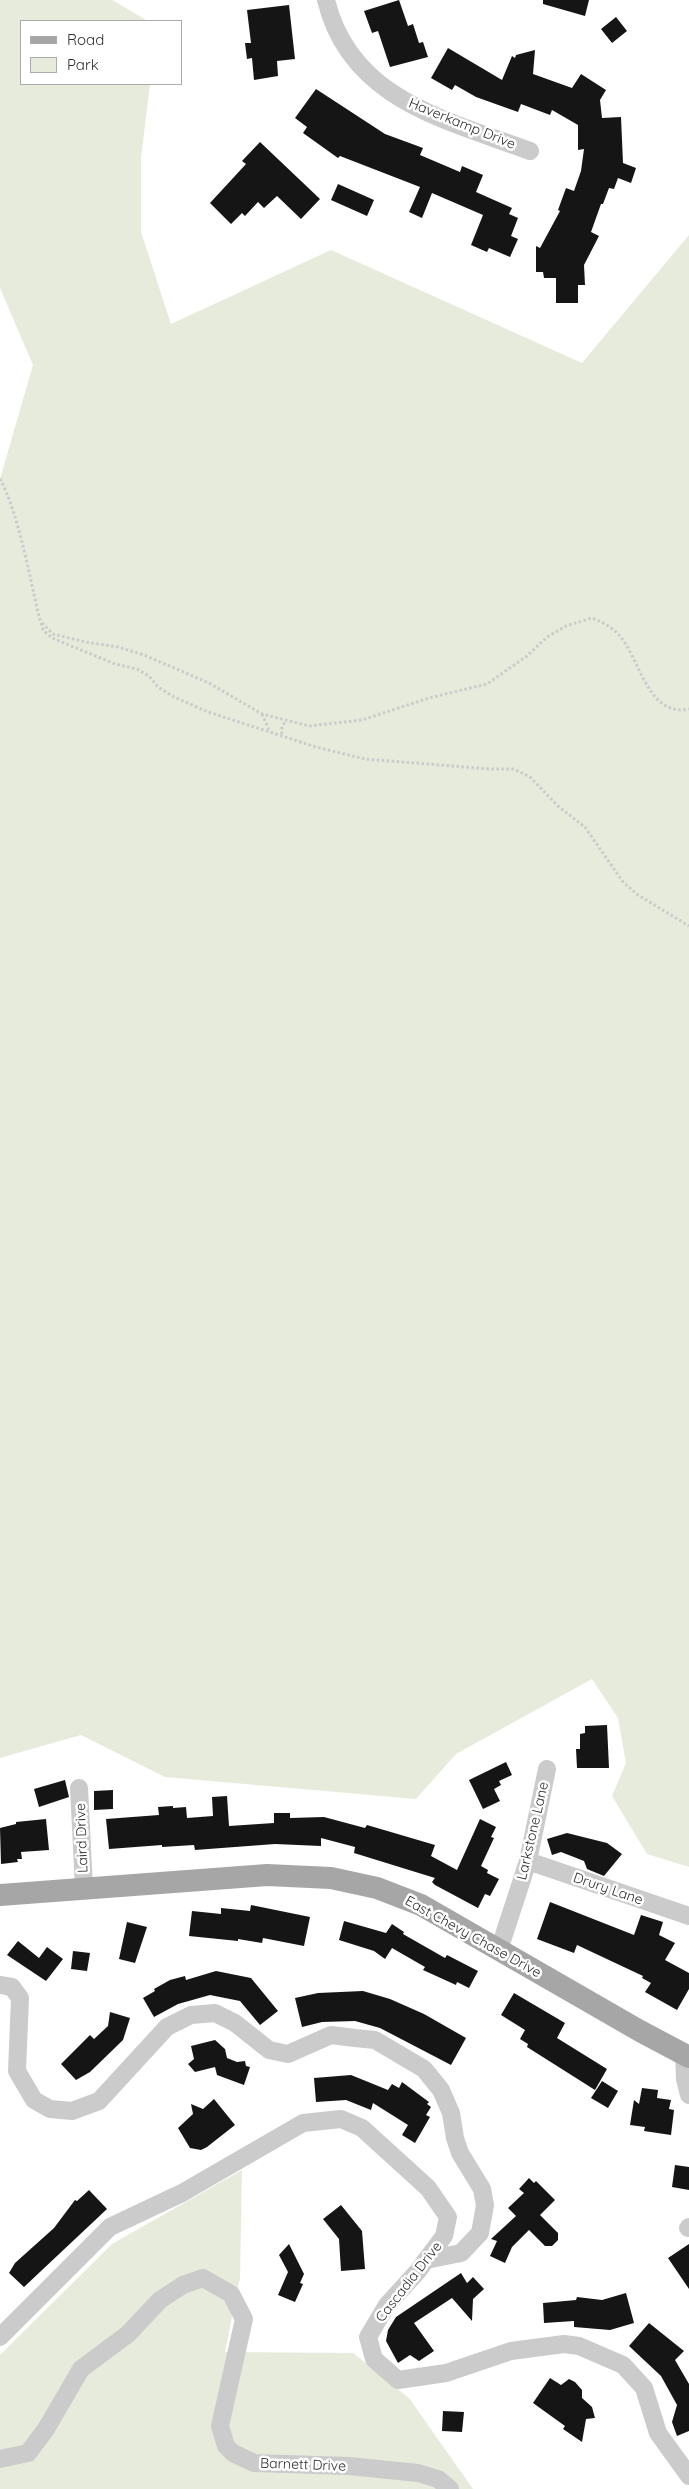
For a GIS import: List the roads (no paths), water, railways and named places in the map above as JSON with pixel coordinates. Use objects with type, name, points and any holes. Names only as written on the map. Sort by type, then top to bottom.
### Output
[{"type":"main road","name":"East Chevy Chase Drive","points":[[0,1895],[84,1887],[267,1875],[331,1878],[377,1888],[421,1905],[687,2056]]},
{"type":"street","name":"Haverkamp Drive","points":[[326,0],[331,20],[348,49],[364,71],[392,95],[428,114],[530,151]]},
{"type":"street","name":"Larkstone Lane","points":[[499,1950],[528,1862],[547,1769]]},
{"type":"street","name":"Laird Drive","points":[[79,1788],[84,1887]]},
{"type":"street","name":"Drury Lane","points":[[528,1862],[689,1916]]},
{"type":"street","points":[[0,1984],[12,1987],[20,1998],[18,2071],[34,2100],[50,2109],[72,2110],[99,2101],[167,2027],[191,2015],[215,2013],[235,2023],[268,2050],[288,2054],[331,2035],[375,2040],[424,2069],[441,2090],[451,2113],[457,2146],[482,2188],[485,2205],[480,2233],[461,2253],[426,2260]]},
{"type":"street","points":[[687,2056],[685,2079],[689,2095]]},
{"type":"street","name":"Cascadia Drive","points":[[0,2337],[110,2227],[182,2193],[303,2123],[342,2118],[362,2128],[428,2188],[448,2217],[444,2236],[387,2305],[368,2338],[374,2358],[398,2380],[446,2373],[511,2351],[564,2344],[579,2346],[623,2366],[644,2388],[658,2433],[689,2476]]},
{"type":"street","name":"Barnett Drive","points":[[0,2459],[28,2453],[46,2430],[81,2368],[128,2334],[160,2300],[183,2285],[203,2278],[217,2284],[231,2294],[244,2319],[220,2426],[223,2440],[233,2453],[254,2463],[349,2466],[418,2473],[438,2479],[450,2489]]}]
